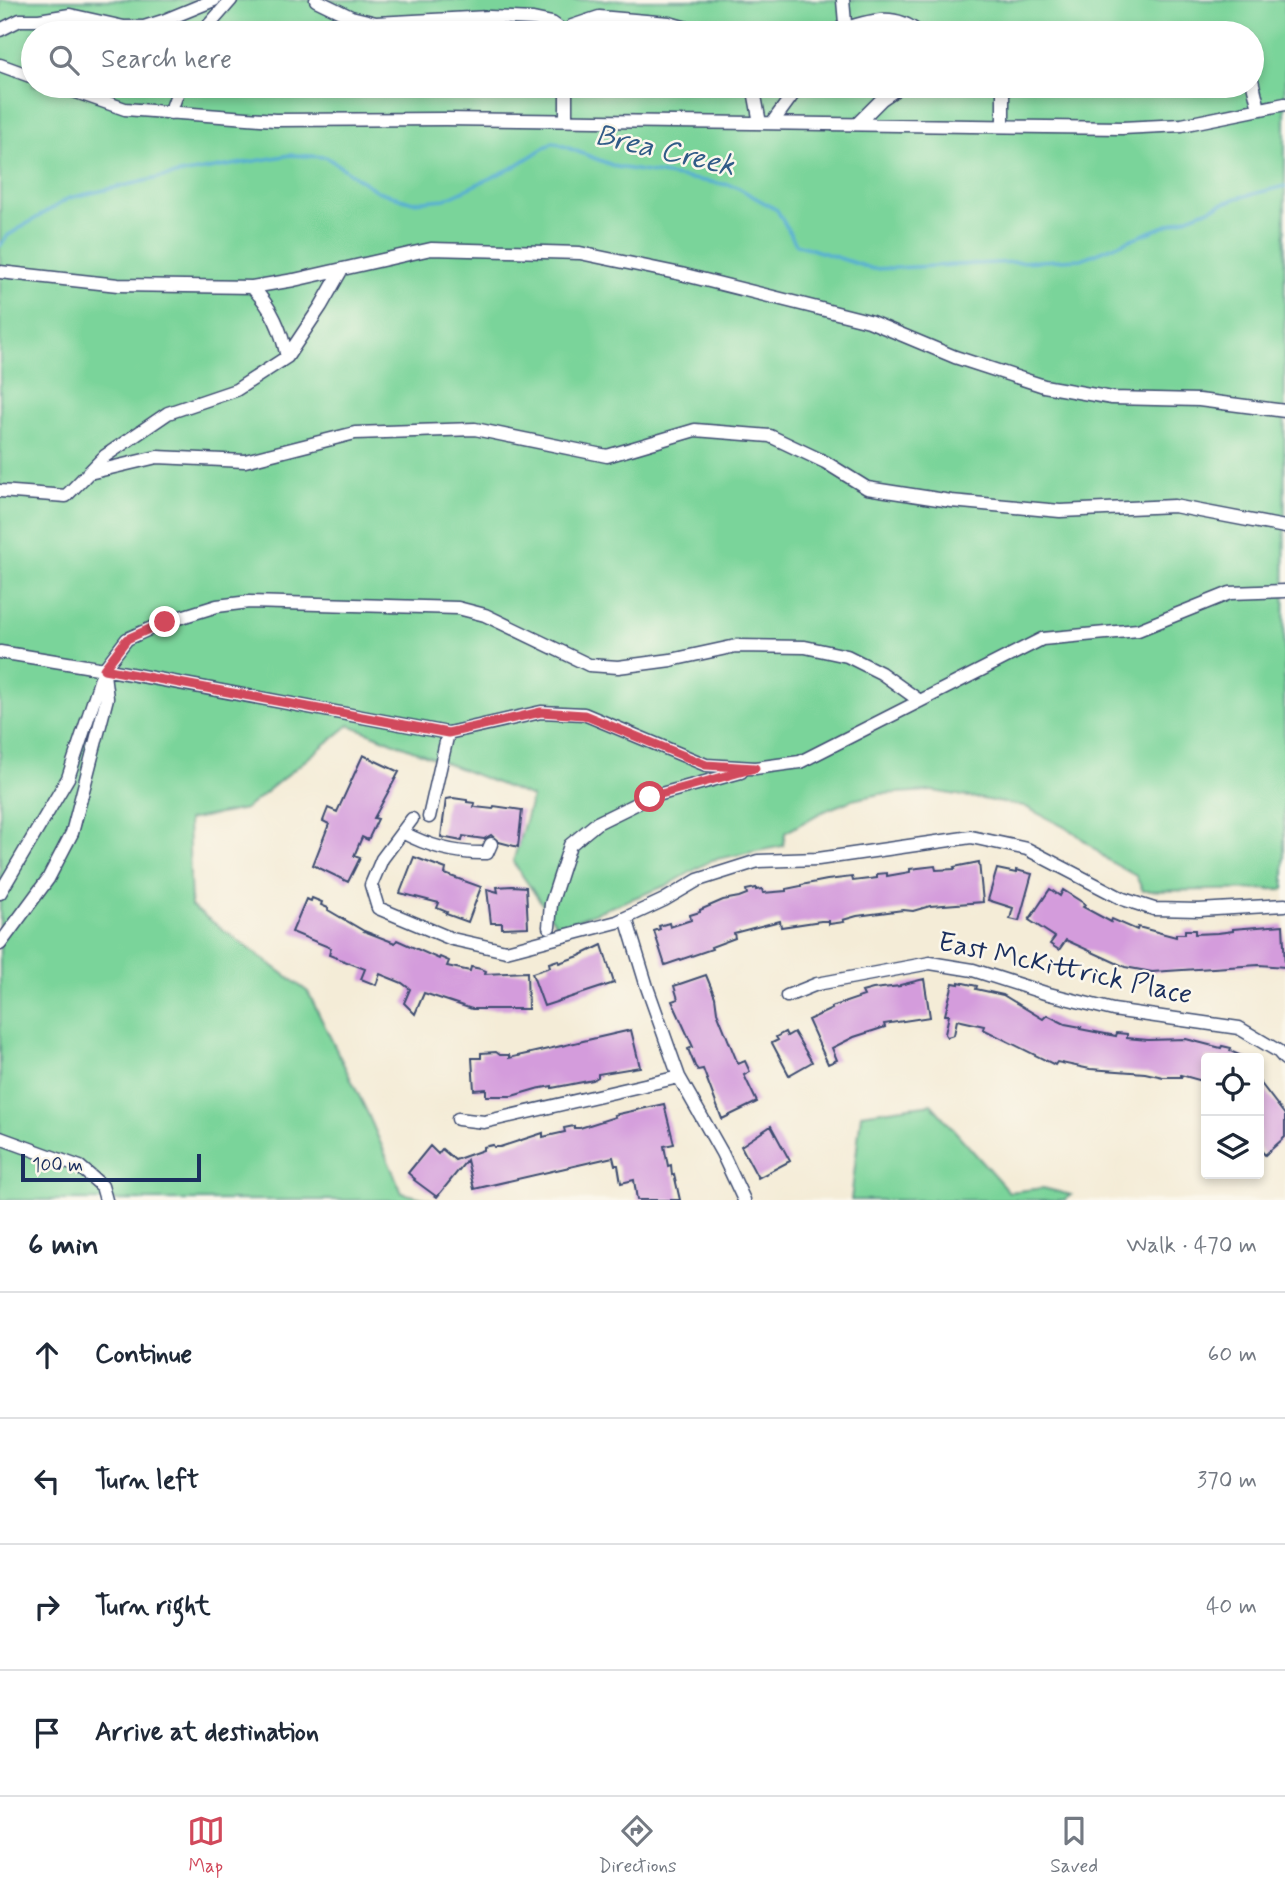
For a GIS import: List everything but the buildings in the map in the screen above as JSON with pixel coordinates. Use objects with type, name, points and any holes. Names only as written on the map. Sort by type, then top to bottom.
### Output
[{"type":"street","points":[[165,21],[214,0]]},
{"type":"street","points":[[213,21],[231,0]]},
{"type":"street","points":[[316,0],[351,17],[368,21]]},
{"type":"street","points":[[843,0],[845,21]]},
{"type":"street","points":[[0,30],[20,20],[70,15],[97,21]]},
{"type":"street","points":[[414,21],[489,17],[542,21]]},
{"type":"street","points":[[589,21],[599,18],[641,21]]},
{"type":"street","points":[[875,21],[886,18],[898,21]]},
{"type":"street","points":[[0,65],[21,73]]},
{"type":"street","points":[[93,98],[125,109],[275,120],[1122,128],[1182,125],[1285,104]]},
{"type":"street","points":[[170,113],[176,98]]},
{"type":"street","points":[[566,98],[566,121]]},
{"type":"street","points":[[756,98],[766,123]]},
{"type":"street","points":[[766,123],[788,98]]},
{"type":"street","points":[[858,124],[883,98]]},
{"type":"street","points":[[1003,98],[1003,126]]},
{"type":"street","points":[[1256,98],[1259,109]]},
{"type":"street","points":[[0,272],[118,285],[252,287],[432,249],[580,253],[681,274],[869,321],[955,358],[1044,386],[1112,398],[1199,400],[1285,411]]},
{"type":"street","points":[[0,491],[65,496],[105,456],[168,413],[236,390],[287,357],[342,269]]},
{"type":"street","points":[[252,287],[275,316],[287,357]]},
{"type":"street","points":[[89,472],[157,457],[245,461],[355,433],[475,429],[607,456],[695,430],[771,436],[825,462],[867,488],[951,501],[1060,512],[1174,506],[1285,527]]},
{"type":"street","points":[[549,927],[551,904],[570,845],[597,823],[650,797],[755,768],[800,762],[1042,639],[1138,630],[1230,593],[1285,591]]},
{"type":"street","points":[[0,893],[68,778],[104,669],[127,639],[165,622],[217,606],[249,602],[458,608],[485,615],[589,665],[618,667],[671,660],[736,646],[805,647],[847,656],[881,673],[920,701]]},
{"type":"street","points":[[0,652],[448,733],[541,712],[584,715],[706,765],[755,768]]},
{"type":"street","points":[[0,944],[48,879],[72,833],[107,698],[104,669]]},
{"type":"street","points":[[429,817],[448,733]]},
{"type":"street","points":[[412,820],[382,859],[371,885],[378,908],[452,940],[506,951],[555,940],[626,918],[698,880],[758,861],[818,859],[971,837],[1027,849],[1123,899],[1154,909],[1199,910],[1285,905]]},
{"type":"street","points":[[402,832],[422,843],[477,853],[486,853],[491,844]]},
{"type":"street","points":[[626,918],[647,988],[680,1077],[722,1153],[744,1200]]},
{"type":"street","name":"East McKittrick Place","points":[[787,996],[817,984],[930,963],[974,970],[1045,993],[1114,1010],[1239,1028],[1278,1051],[1285,1059]]},
{"type":"street","points":[[457,1119],[484,1122],[680,1077]]},
{"type":"street","points":[[0,1138],[80,1167],[102,1186],[106,1200]]},
{"type":"green space","points":[[0,0],[1285,0],[1284,889],[1143,891],[1136,876],[1109,861],[1074,832],[1024,806],[933,791],[880,794],[852,800],[822,812],[785,833],[783,846],[712,860],[668,885],[558,927],[513,862],[532,797],[349,725],[245,809],[188,820],[191,906],[308,992],[368,1114],[402,1193],[431,1200],[0,1200]]},
{"type":"green space","points":[[931,1104],[1009,1192],[1043,1188],[1071,1195],[1064,1200],[851,1200],[861,1114]]},
{"type":"waterway","name":"Brea Creek","points":[[0,246],[7,236],[69,198],[163,177],[290,155],[326,157],[377,191],[413,202],[445,199],[514,167],[553,142],[617,167],[735,186],[777,210],[796,244],[873,269],[1081,259],[1237,198],[1285,186]]},
{"type":"route","points":[[165,622],[127,639],[104,669],[448,733],[541,712],[584,715],[706,765],[755,768],[650,797]]}]
